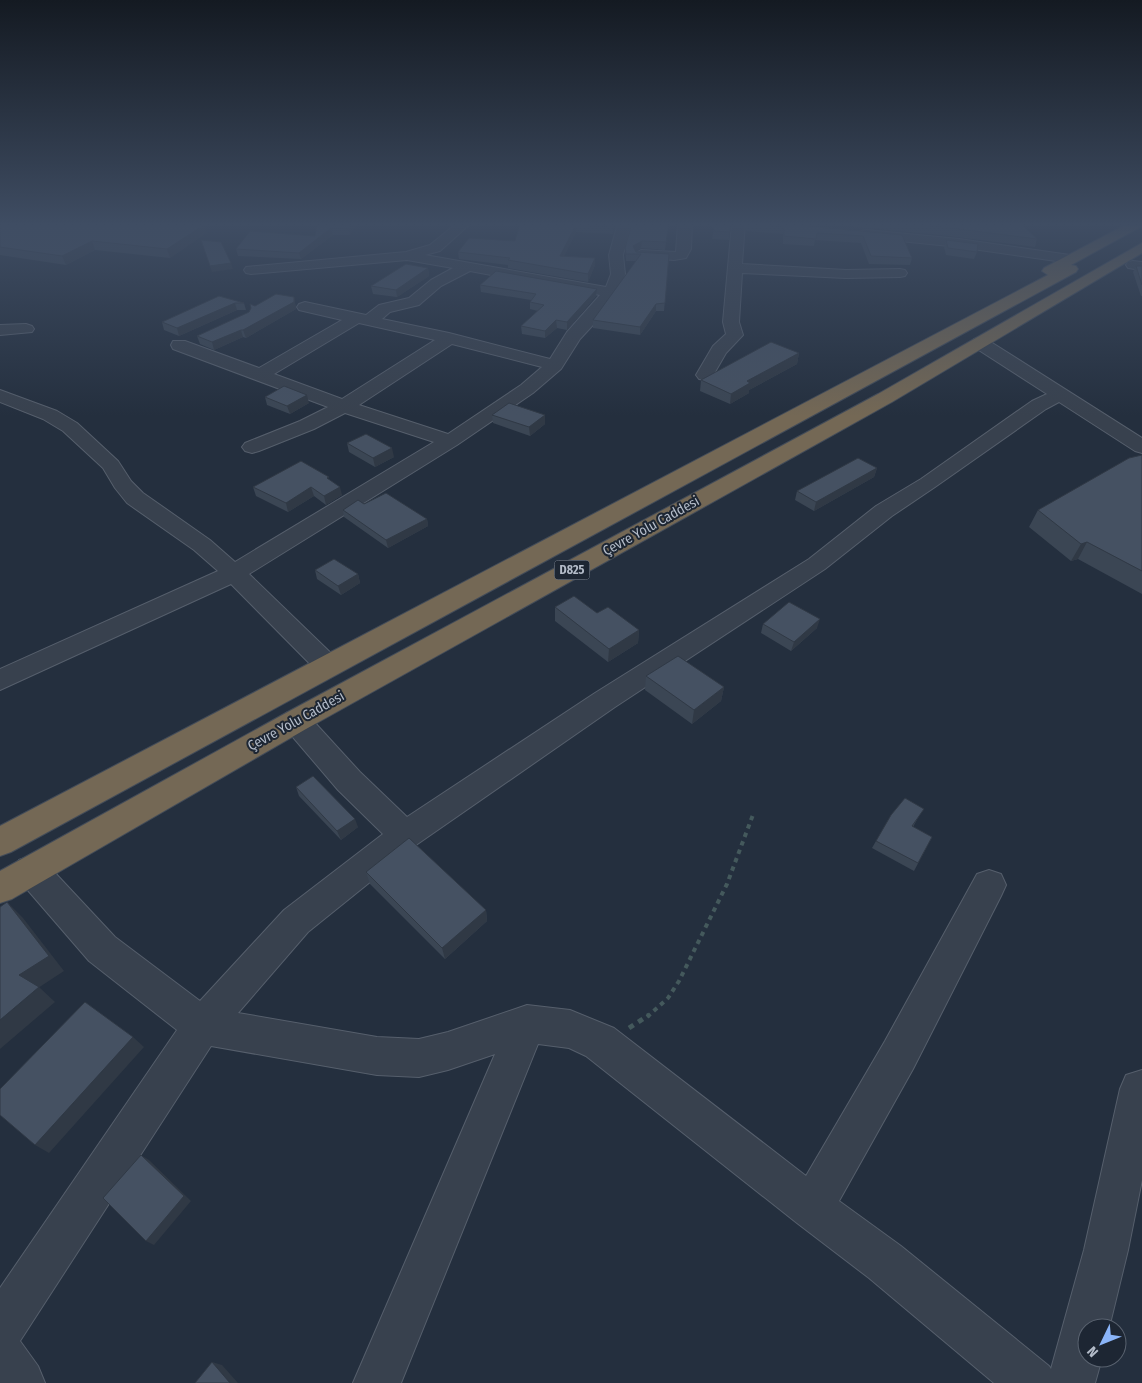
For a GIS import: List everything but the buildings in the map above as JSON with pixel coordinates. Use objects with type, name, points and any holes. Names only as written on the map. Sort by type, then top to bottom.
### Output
[{"type":"highway","points":[[976,318],[1019,288]]},
{"type":"highway","name":"Çevre Yolu Caddesi","points":[[0,842],[855,386],[1033,288]]},
{"type":"highway","name":"Çevre Yolu Caddesi","points":[[16,879],[296,721],[885,398],[1010,324],[1084,288]]},
{"type":"street","points":[[260,375],[385,308],[414,302],[431,288]]},
{"type":"street","points":[[586,288],[611,293]]},
{"type":"street","points":[[0,680],[234,573],[450,441],[527,389],[555,364],[573,336],[614,288]]},
{"type":"street","points":[[705,375],[719,350],[735,335],[731,322],[734,288]]},
{"type":"street","points":[[305,307],[449,338],[555,364]]},
{"type":"street","points":[[0,330],[26,329]]},
{"type":"street","points":[[204,334],[179,345],[344,406],[450,441]]},
{"type":"street","points":[[252,447],[344,406],[449,338]]},
{"type":"street","points":[[980,343],[1142,447]]},
{"type":"street","points":[[0,1329],[202,1026],[296,921],[405,835],[605,700],[817,564],[884,511],[928,483],[1039,405],[1060,394]]},
{"type":"street","points":[[0,396],[50,415],[70,427],[111,465],[122,484],[135,498],[202,545],[234,573],[328,666]]},
{"type":"street","points":[[296,721],[349,781],[405,835]]},
{"type":"street","points":[[16,879],[102,949],[202,1026],[377,1056],[419,1058],[448,1051],[527,1024],[570,1029],[600,1042],[812,1208],[886,1262],[1032,1383]]},
{"type":"street","points":[[812,1208],[899,1055],[989,885]]},
{"type":"street","points":[[377,1383],[527,1024]]},
{"type":"street","points":[[1071,1383],[1106,1250],[1140,1089]]},
{"type":"street","points":[[0,1354],[21,1383]]},
{"type":"path","points":[[600,1042],[643,1021],[668,998],[679,981],[727,884],[754,812]]}]
